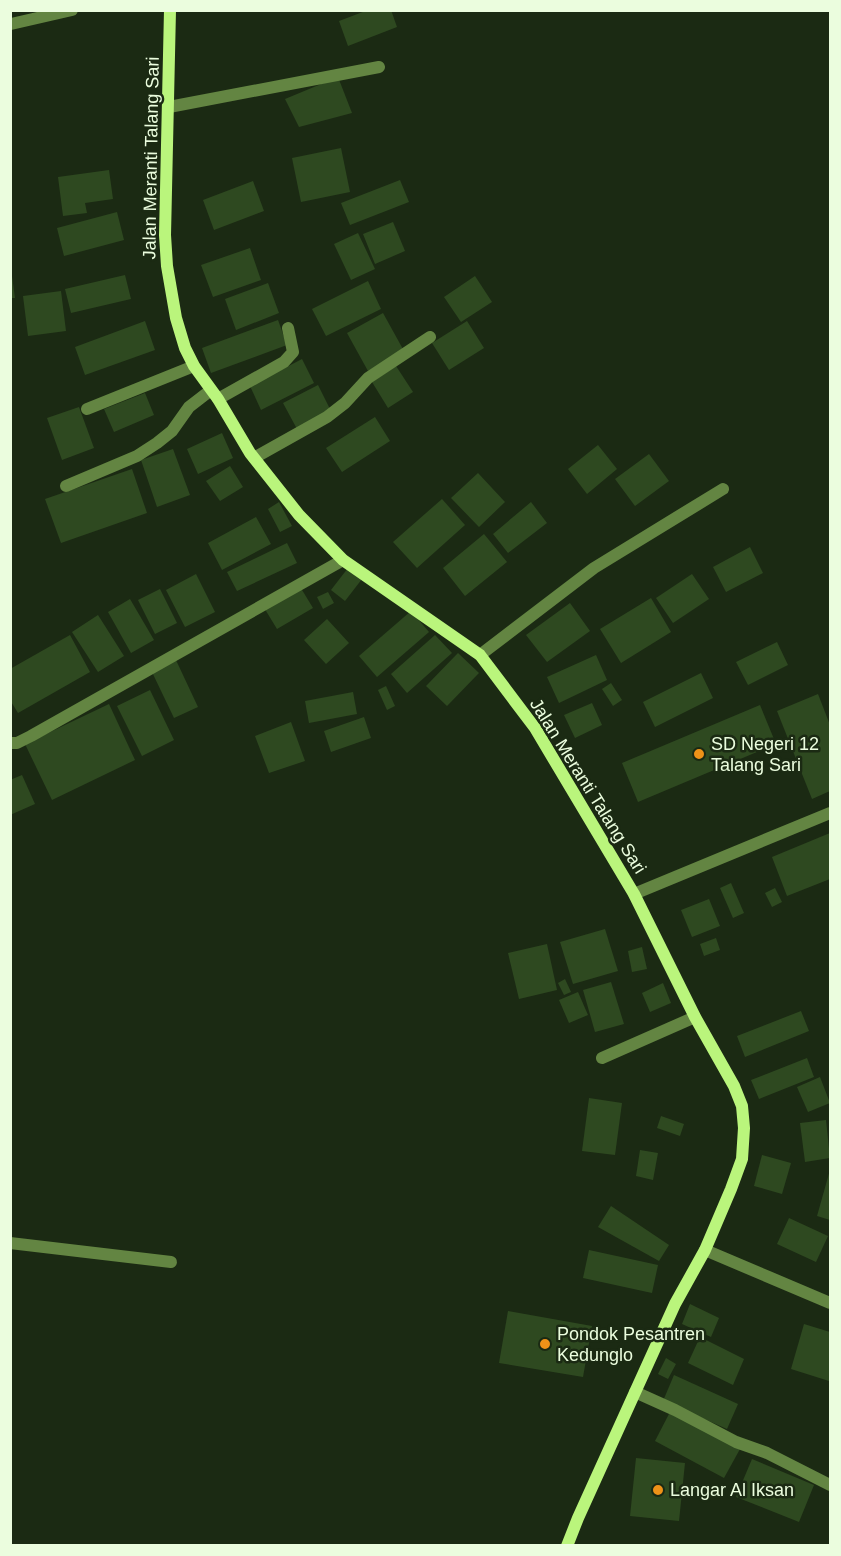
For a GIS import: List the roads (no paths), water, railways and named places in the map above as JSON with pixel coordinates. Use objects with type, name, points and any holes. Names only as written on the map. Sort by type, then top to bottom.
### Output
[{"type":"street","points":[[11,24],[72,10]]},
{"type":"street","name":"Jalan Meranti Talang Sari","points":[[170,10],[165,235],[167,266],[176,318],[185,348],[194,366],[254,458],[299,515],[343,560],[480,655],[535,728],[634,894],[695,1017],[734,1086],[742,1106],[744,1128],[742,1159],[731,1190],[705,1250],[675,1304],[567,1545]]},
{"type":"street","points":[[169,106],[379,67]]},
{"type":"street","points":[[66,486],[137,456],[157,444],[172,431],[189,407],[284,363],[293,352],[288,328]]},
{"type":"street","points":[[254,458],[327,417],[345,403],[368,378],[430,337]]},
{"type":"street","points":[[87,409],[194,366]]},
{"type":"street","points":[[480,655],[594,568],[723,489]]},
{"type":"street","points":[[10,742],[17,742],[31,736],[343,560]]},
{"type":"street","points":[[634,894],[831,813]]},
{"type":"street","points":[[602,1058],[695,1017]]},
{"type":"street","points":[[10,1243],[171,1262]]},
{"type":"street","points":[[705,1250],[831,1303]]},
{"type":"street","points":[[635,1392],[736,1442],[767,1453],[831,1485]]},
{"type":"place","name":"SD Negeri 12 Talang Sari","points":[[699,754]]},
{"type":"place","name":"Pondok Pesantren Kedunglo","points":[[545,1344]]},
{"type":"place","name":"Langar Al Iksan","points":[[658,1490]]}]
